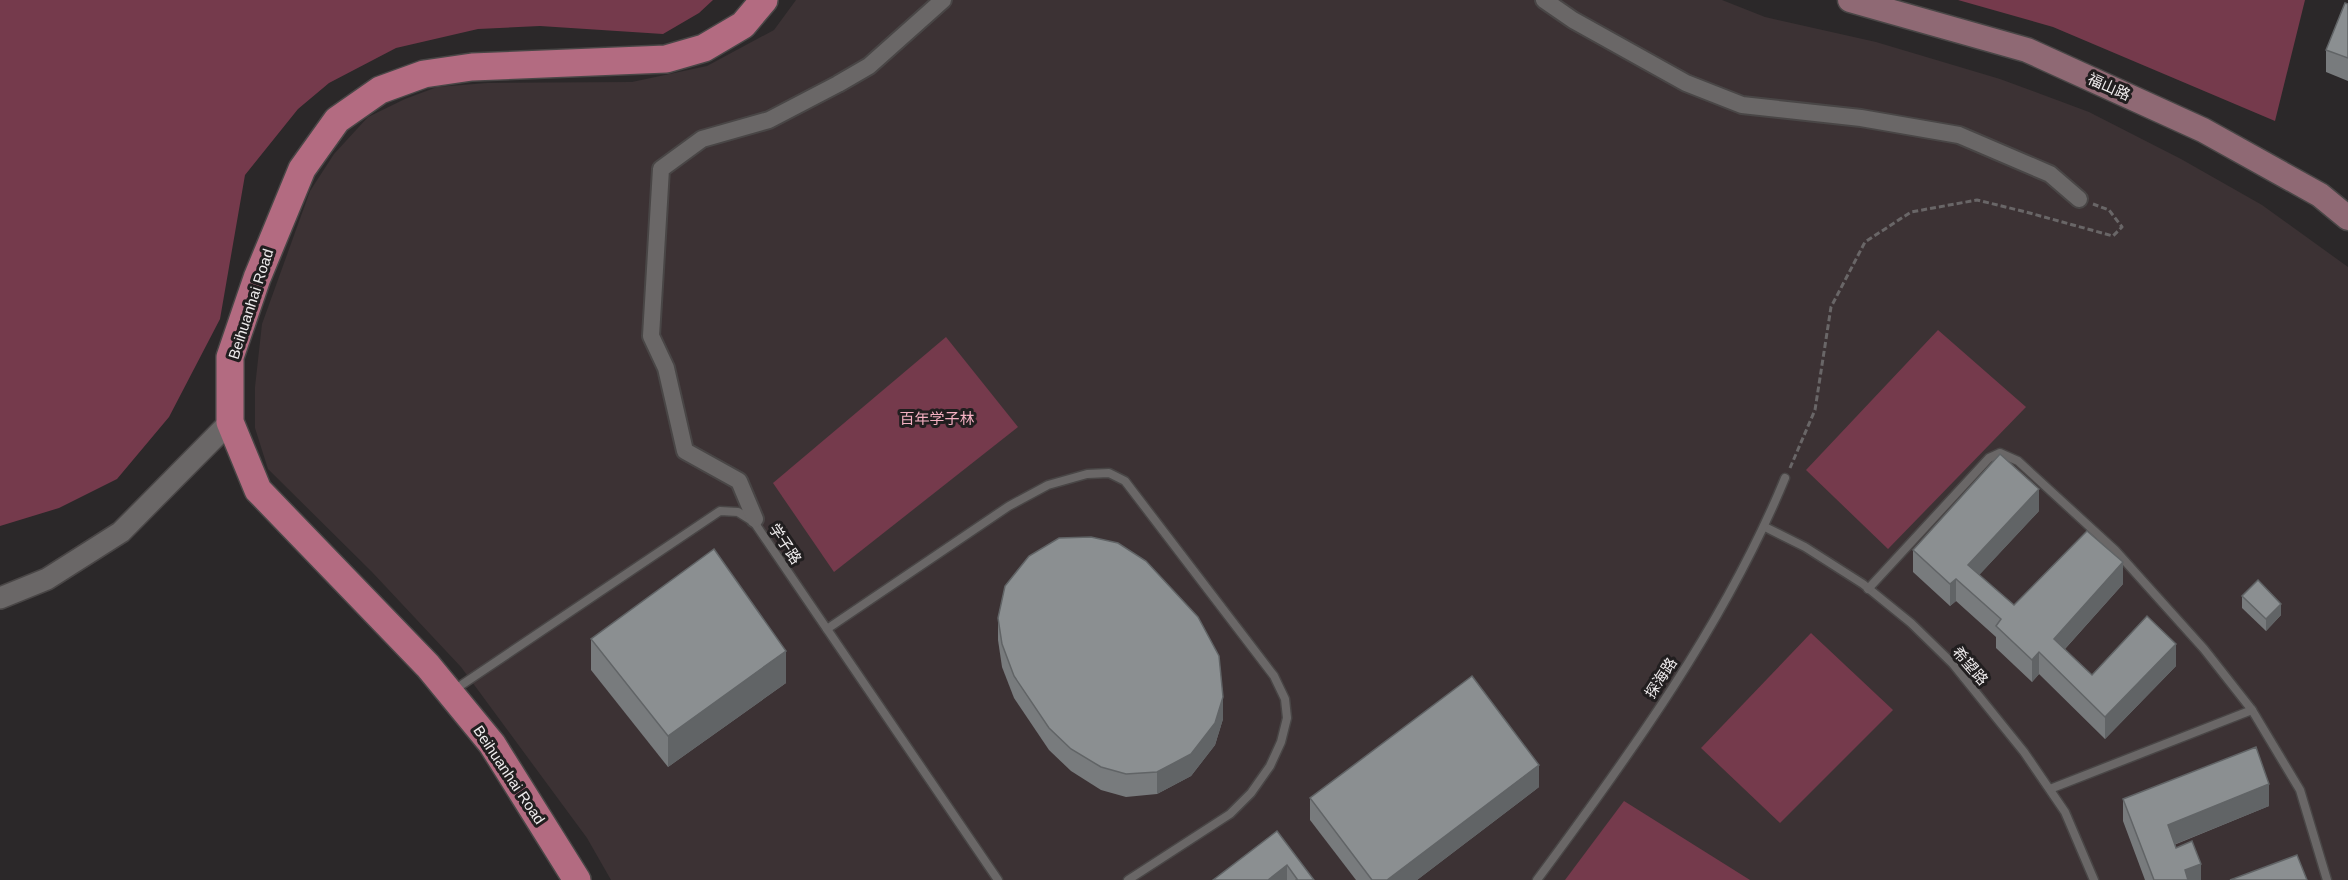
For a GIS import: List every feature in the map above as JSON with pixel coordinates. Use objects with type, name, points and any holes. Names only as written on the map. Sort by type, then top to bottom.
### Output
[{"type":"main road","name":"Beihuanhai Road","points":[[577,880],[492,744],[428,666],[258,490],[230,422],[230,357],[257,278],[302,169],[338,120],[380,90],[424,74],[472,67],[666,59],[704,48],[743,25],[764,0]]},
{"type":"main road","name":"福山路","points":[[1850,0],[2027,50],[2203,130],[2320,195],[2348,218]]},
{"type":"street","points":[[755,519],[739,481],[686,452],[666,368],[651,336],[661,169],[702,140],[769,120],[869,66],[942,0]]},
{"type":"street","points":[[1544,0],[1574,20],[1686,83],[1742,105],[1861,118],[1959,135],[2050,174],[2079,199]]},
{"type":"street","points":[[0,598],[47,579],[121,532],[230,422]]},
{"type":"lane","points":[[1868,589],[1989,458],[2000,453],[2018,461],[2115,550],[2204,649],[2252,710],[2300,790],[2327,880]]},
{"type":"lane","points":[[827,629],[1009,506],[1048,485],[1087,474],[1109,473],[1125,481],[1274,676],[1285,699],[1287,718],[1281,742],[1270,766],[1251,793],[1230,814],[1128,880]]},
{"type":"lane","name":"探海路","points":[[1537,880],[1626,758],[1706,633],[1765,527],[1785,478]]},
{"type":"lane","name":"学子路","points":[[450,693],[720,511],[738,512],[754,522],[998,880]]},
{"type":"lane","name":"希望路","points":[[1765,527],[1805,547],[1868,589],[1911,623],[1953,664],[2024,752],[2050,789],[2065,812],[2094,880]]},
{"type":"lane","points":[[2050,789],[2252,710]]},
{"type":"path","points":[[1785,478],[1815,410],[1831,307],[1865,242],[1911,212],[1977,200],[2113,236],[2122,227],[2109,210],[2079,199]]},
{"type":"shaded area","points":[[796,0],[1722,0],[1765,17],[1876,42],[2000,79],[2089,112],[2181,159],[2262,205],[2348,267],[2348,880],[611,880],[587,838],[461,667],[372,572],[268,469],[255,428],[255,387],[262,324],[310,191],[334,154],[368,117],[437,87],[487,83],[632,82],[707,66],[774,30]]},
{"type":"green space","points":[[0,0],[713,0],[699,13],[663,34],[540,26],[478,29],[396,48],[329,83],[298,109],[245,175],[220,319],[169,417],[117,479],[59,508],[0,526]]},
{"type":"green space","points":[[1958,0],[2305,0],[2275,121],[2053,27]]},
{"type":"green space","points":[[1938,330],[2026,407],[1888,549],[1806,470]]},
{"type":"green space","name":"百年学子林","points":[[946,337],[1018,427],[834,572],[773,483]]},
{"type":"green space","points":[[1811,633],[1893,710],[1780,823],[1701,748]]},
{"type":"green space","points":[[1624,801],[1750,880],[1565,880]]},
{"type":"building","points":[[2345,3],[2348,4],[2348,58],[2326,50]]},
{"type":"building","points":[[2000,454],[2039,489],[1968,565],[2014,605],[2087,531],[2123,562],[2054,639],[2092,675],[2147,616],[2176,644],[2105,717],[2039,652],[2032,660],[1996,626],[2001,619],[1956,579],[1950,584],[1913,550]]},
{"type":"building","points":[[1091,537],[1118,543],[1146,561],[1198,617],[1219,656],[1223,697],[1215,723],[1191,754],[1157,772],[1126,774],[1101,767],[1071,749],[1049,728],[1014,676],[1002,644],[998,618],[1005,586],[1029,556],[1059,538]]},
{"type":"building","points":[[714,549],[786,651],[668,736],[591,639]]},
{"type":"building","points":[[2258,580],[2281,604],[2266,619],[2242,596]]},
{"type":"building","points":[[1472,676],[1539,765],[1387,880],[1372,880],[1310,798]]},
{"type":"building","points":[[2256,747],[2269,784],[2168,825],[2176,848],[2192,841],[2201,864],[2185,870],[2188,880],[2154,880],[2123,799]]},
{"type":"building","points":[[1277,831],[1314,880],[1296,880],[1287,865],[1268,880],[1213,880]]},
{"type":"building","points":[[2297,855],[2307,880],[2230,880]]}]
